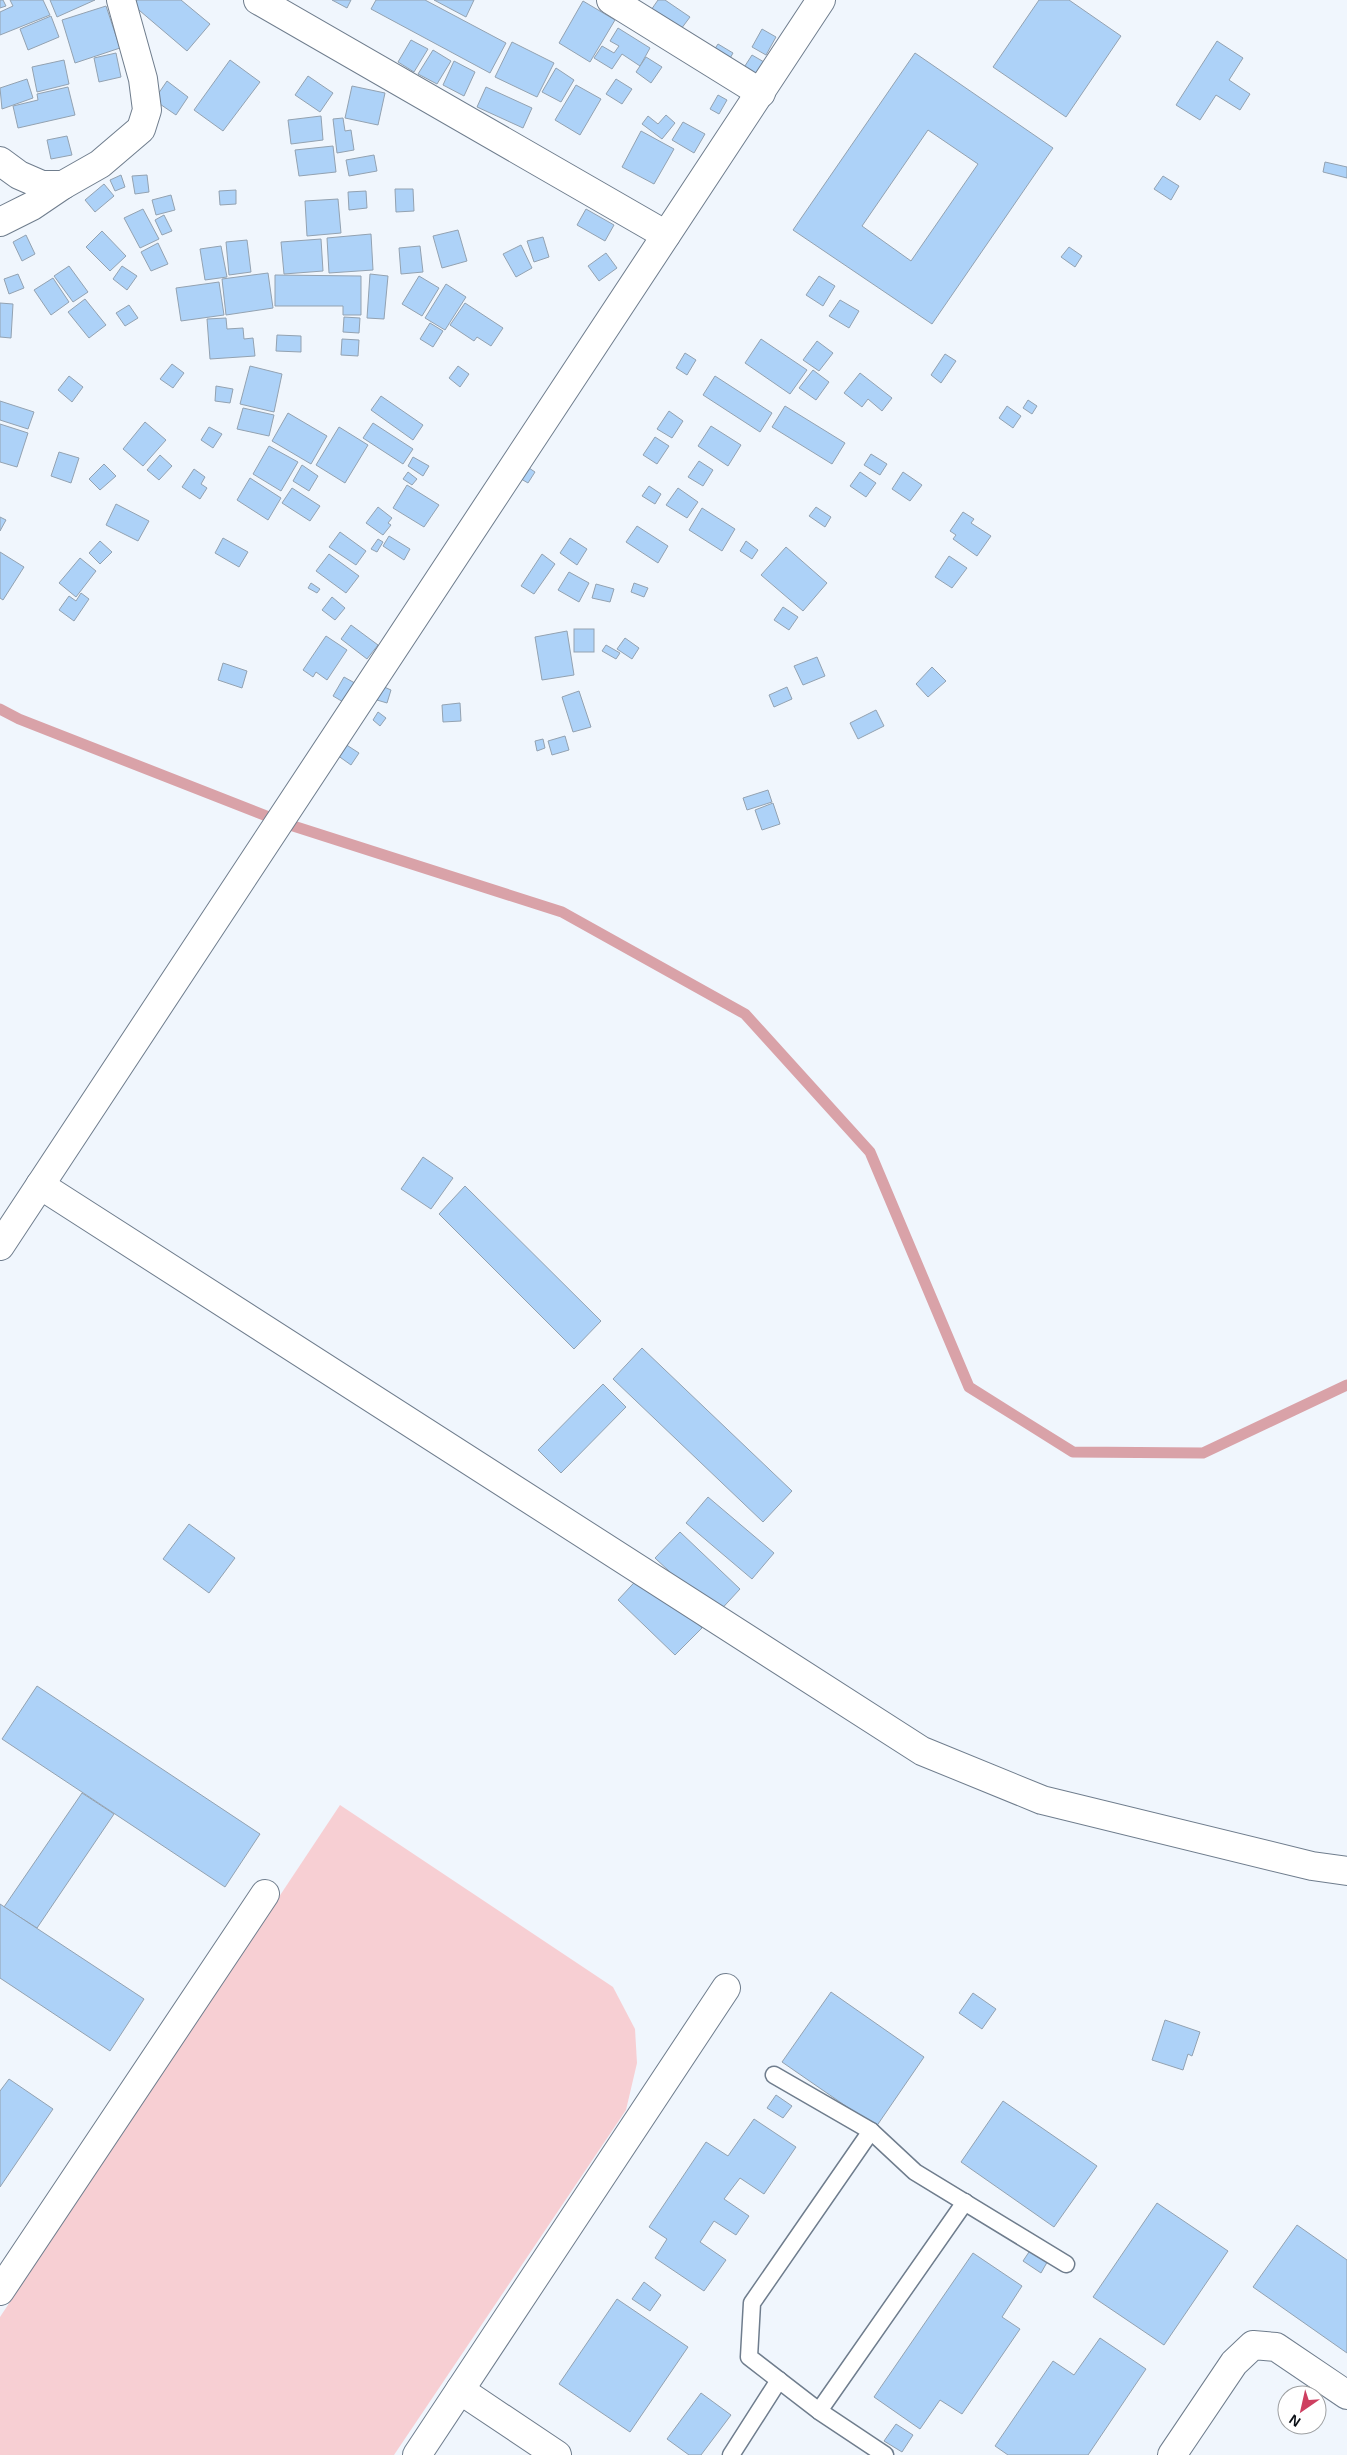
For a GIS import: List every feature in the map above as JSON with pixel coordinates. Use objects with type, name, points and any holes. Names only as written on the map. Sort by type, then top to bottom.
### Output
[{"type":"street","points":[[0,222],[32,206],[63,185],[100,164],[141,129],[147,110],[143,79],[121,0]]},
{"type":"street","points":[[258,0],[666,234]]},
{"type":"street","points":[[611,0],[761,93]]},
{"type":"street","points":[[0,1246],[821,0]]},
{"type":"street","points":[[0,161],[19,175],[42,185],[63,185]]},
{"type":"street","points":[[40,1185],[922,1751],[1042,1800],[1312,1866],[1347,1871]]},
{"type":"street","points":[[0,2291],[265,1894]]},
{"type":"street","points":[[417,2455],[726,1988]]},
{"type":"street","points":[[1172,2455],[1234,2363],[1253,2345],[1276,2347],[1347,2395]]},
{"type":"street","points":[[460,2390],[557,2455]]},
{"type":"lane","points":[[774,2075],[871,2131],[915,2172],[1066,2264]]},
{"type":"lane","points":[[871,2131],[752,2303],[749,2357],[819,2411],[886,2455]]},
{"type":"lane","points":[[819,2411],[965,2202]]},
{"type":"lane","points":[[732,2455],[779,2380]]},
{"type":"shaded area","points":[[340,1805],[613,1987],[635,2029],[637,2063],[626,2110],[394,2455],[0,2455],[0,2317]]},
{"type":"building","points":[[0,0],[3,0],[6,6],[0,8]]},
{"type":"building","points":[[10,0],[43,0],[50,15],[0,35],[0,12],[13,6]]},
{"type":"building","points":[[50,0],[95,0],[57,17]]},
{"type":"building","points":[[137,0],[181,0],[210,24],[187,51],[133,5]]},
{"type":"building","points":[[332,0],[351,0],[347,8]]},
{"type":"building","points":[[376,0],[425,0],[506,43],[490,73],[371,9]]},
{"type":"building","points":[[434,0],[474,0],[466,17]]},
{"type":"building","points":[[658,0],[665,0],[690,17],[678,33],[649,13]]},
{"type":"building","points":[[1039,0],[1069,0],[1121,36],[1066,117],[993,67]]},
{"type":"building","points":[[583,1],[615,20],[590,62],[559,43]]},
{"type":"building","points":[[106,6],[120,48],[75,63],[62,20]]},
{"type":"building","points":[[51,16],[59,37],[28,50],[20,29]]},
{"type":"building","points":[[618,28],[650,48],[640,66],[622,54],[612,69],[594,58],[602,46],[614,53],[619,46],[610,41]]},
{"type":"building","points":[[762,29],[776,37],[766,55],[752,47]]},
{"type":"building","points":[[411,40],[428,49],[414,72],[398,62]]},
{"type":"building","points":[[1217,41],[1243,58],[1229,80],[1250,94],[1240,110],[1216,95],[1200,120],[1176,105]]},
{"type":"building","points":[[512,42],[554,63],[537,97],[495,77]]},
{"type":"building","points":[[718,44],[733,53],[721,74],[705,64]]},
{"type":"building","points":[[433,50],[451,61],[437,84],[418,74]]},
{"type":"building","points":[[116,53],[121,77],[99,82],[94,58]]},
{"type":"building","points":[[915,53],[1053,148],[932,324],[793,230]],"holes":[[[928,130],[978,164],[911,261],[862,226]]]},
{"type":"building","points":[[752,55],[764,62],[746,91],[734,83]]},
{"type":"building","points":[[646,57],[662,67],[651,83],[636,72]]},
{"type":"building","points":[[64,60],[69,84],[37,92],[32,67]]},
{"type":"building","points":[[230,60],[260,82],[223,131],[194,110]]},
{"type":"building","points":[[454,61],[475,72],[464,96],[443,85]]},
{"type":"building","points":[[556,68],[574,80],[561,102],[542,92]]},
{"type":"building","points":[[308,76],[333,93],[320,112],[295,95]]},
{"type":"building","points":[[27,79],[33,98],[2,109],[0,88]]},
{"type":"building","points":[[616,79],[632,89],[622,104],[606,94]]},
{"type":"building","points":[[167,81],[188,97],[176,115],[154,100]]},
{"type":"building","points":[[576,85],[601,99],[580,135],[555,120]]},
{"type":"building","points":[[352,86],[385,93],[378,125],[345,118]]},
{"type":"building","points":[[68,87],[75,115],[18,128],[13,106],[38,100],[37,94]]},
{"type":"building","points":[[486,87],[532,108],[523,128],[477,107]]},
{"type":"building","points":[[718,95],[727,100],[719,114],[710,109]]},
{"type":"building","points":[[666,115],[675,123],[662,139],[642,124],[648,116],[658,124]]},
{"type":"building","points":[[321,116],[323,140],[291,144],[288,120]]},
{"type":"building","points":[[343,118],[345,131],[351,130],[354,150],[337,153],[333,119]]},
{"type":"building","points":[[683,122],[705,134],[694,153],[672,140]]},
{"type":"building","points":[[641,131],[674,149],[654,184],[622,167]]},
{"type":"building","points":[[67,136],[72,155],[51,159],[47,140]]},
{"type":"building","points":[[333,146],[336,172],[299,176],[295,150]]},
{"type":"building","points":[[374,155],[377,171],[349,176],[346,160]]},
{"type":"building","points":[[1325,162],[1347,167],[1347,178],[1323,172]]},
{"type":"building","points":[[121,175],[125,187],[115,191],[110,180]]},
{"type":"building","points":[[147,175],[149,192],[135,194],[132,176]]},
{"type":"building","points":[[1163,176],[1179,186],[1171,200],[1154,189]]},
{"type":"building","points":[[104,184],[114,196],[95,212],[85,200]]},
{"type":"building","points":[[395,189],[413,189],[414,211],[396,212]]},
{"type":"building","points":[[236,190],[236,204],[220,205],[219,191]]},
{"type":"building","points":[[366,191],[367,208],[349,210],[348,192]]},
{"type":"building","points":[[171,195],[175,210],[156,215],[152,200]]},
{"type":"building","points":[[338,199],[341,233],[307,236],[305,201]]},
{"type":"building","points":[[143,209],[159,239],[140,248],[124,218]]},
{"type":"building","points":[[586,209],[614,225],[605,241],[577,225]]},
{"type":"building","points":[[164,215],[172,231],[162,235],[155,220]]},
{"type":"building","points":[[458,230],[467,261],[442,268],[433,236]]},
{"type":"building","points":[[102,231],[126,256],[110,271],[86,247]]},
{"type":"building","points":[[371,234],[373,270],[329,273],[327,238]]},
{"type":"building","points":[[26,235],[35,254],[22,261],[13,242]]},
{"type":"building","points":[[543,237],[549,257],[534,262],[527,241]]},
{"type":"building","points":[[321,239],[323,271],[284,274],[281,242]]},
{"type":"building","points":[[247,240],[251,272],[229,275],[226,242]]},
{"type":"building","points":[[158,243],[168,264],[151,271],[141,252]]},
{"type":"building","points":[[521,245],[532,268],[516,277],[503,254]]},
{"type":"building","points":[[221,246],[227,277],[205,280],[200,249]]},
{"type":"building","points":[[420,246],[423,272],[401,274],[399,248]]},
{"type":"building","points":[[1069,247],[1082,256],[1075,267],[1061,257]]},
{"type":"building","points":[[606,253],[617,268],[599,281],[588,266]]},
{"type":"building","points":[[69,266],[88,292],[73,302],[54,276]]},
{"type":"building","points":[[122,266],[137,276],[127,290],[113,279]]},
{"type":"building","points":[[268,273],[273,308],[226,315],[222,279]]},
{"type":"building","points":[[18,274],[24,288],[9,294],[4,279]]},
{"type":"building","points":[[370,274],[388,276],[384,319],[367,318]]},
{"type":"building","points":[[275,275],[361,276],[361,315],[343,315],[343,306],[275,306]]},
{"type":"building","points":[[419,276],[439,288],[422,316],[402,304]]},
{"type":"building","points":[[819,276],[835,286],[823,306],[806,295]]},
{"type":"building","points":[[53,278],[69,302],[51,315],[34,290]]},
{"type":"building","points":[[219,282],[224,315],[181,321],[176,288]]},
{"type":"building","points":[[446,284],[466,297],[445,330],[425,318]]},
{"type":"building","points":[[85,299],[106,325],[89,338],[68,312]]},
{"type":"building","points":[[840,300],[859,311],[849,328],[829,316]]},
{"type":"building","points":[[0,303],[13,304],[11,338],[0,337]]},
{"type":"building","points":[[465,303],[503,328],[491,346],[477,337],[474,341],[450,325]]},
{"type":"building","points":[[129,305],[138,318],[125,326],[116,313]]},
{"type":"building","points":[[344,317],[360,318],[359,333],[343,332]]},
{"type":"building","points":[[226,318],[227,329],[243,328],[244,339],[253,338],[255,356],[210,359],[207,319]]},
{"type":"building","points":[[430,323],[443,331],[433,347],[420,339]]},
{"type":"building","points":[[277,335],[301,336],[301,352],[276,351]]},
{"type":"building","points":[[342,339],[359,340],[358,356],[341,355]]},
{"type":"building","points":[[761,339],[807,370],[790,394],[745,363]]},
{"type":"building","points":[[817,341],[833,353],[819,371],[803,360]]},
{"type":"building","points":[[685,353],[696,360],[687,375],[676,368]]},
{"type":"building","points":[[945,354],[956,361],[941,383],[931,375]]},
{"type":"building","points":[[172,364],[184,373],[173,388],[160,379]]},
{"type":"building","points":[[250,366],[282,374],[274,412],[240,404]]},
{"type":"building","points":[[458,366],[469,374],[460,387],[449,378]]},
{"type":"building","points":[[813,370],[829,382],[816,400],[799,388]]},
{"type":"building","points":[[860,373],[892,398],[882,411],[868,399],[862,407],[844,393]]},
{"type":"building","points":[[69,376],[83,387],[72,402],[58,390]]},
{"type":"building","points":[[715,376],[772,413],[760,432],[703,395]]},
{"type":"building","points":[[216,386],[233,389],[230,403],[215,401]]},
{"type":"building","points":[[381,396],[423,425],[413,440],[371,410]]},
{"type":"building","points":[[1028,400],[1037,406],[1032,414],[1023,408]]},
{"type":"building","points":[[0,401],[34,412],[28,429],[0,420]]},
{"type":"building","points":[[785,406],[845,443],[832,464],[772,427]]},
{"type":"building","points":[[1007,406],[1021,416],[1013,428],[999,418]]},
{"type":"building","points":[[243,408],[274,415],[269,436],[237,429]]},
{"type":"building","points":[[669,411],[683,421],[672,438],[657,429]]},
{"type":"building","points":[[288,413],[327,436],[311,464],[272,441]]},
{"type":"building","points":[[145,422],[166,440],[143,466],[123,449]]},
{"type":"building","points":[[373,423],[413,449],[403,464],[363,438]]},
{"type":"building","points":[[0,424],[28,433],[17,467],[0,462]]},
{"type":"building","points":[[711,426],[741,445],[728,466],[698,446]]},
{"type":"building","points":[[209,427],[222,434],[213,448],[201,440]]},
{"type":"building","points":[[339,427],[368,445],[345,483],[316,465]]},
{"type":"building","points":[[655,437],[669,446],[657,464],[643,455]]},
{"type":"building","points":[[269,446],[298,462],[281,491],[253,474]]},
{"type":"building","points":[[59,452],[79,458],[71,483],[51,476]]},
{"type":"building","points":[[871,454],[887,464],[880,475],[864,465]]},
{"type":"building","points":[[160,455],[172,466],[159,480],[147,470]]},
{"type":"building","points":[[413,457],[429,466],[423,476],[408,466]]},
{"type":"building","points":[[699,461],[713,470],[703,486],[688,477]]},
{"type":"building","points":[[104,464],[116,476],[100,490],[89,479]]},
{"type":"building","points":[[523,464],[535,472],[528,483],[516,476]]},
{"type":"building","points":[[302,465],[318,476],[309,491],[293,481]]},
{"type":"building","points":[[194,469],[205,477],[201,484],[207,488],[200,499],[182,487]]},
{"type":"building","points":[[408,472],[417,479],[412,485],[403,479]]},
{"type":"building","points":[[860,472],[876,483],[866,497],[850,486]]},
{"type":"building","points":[[903,472],[922,485],[910,501],[892,489]]},
{"type":"building","points":[[250,478],[281,498],[268,520],[237,500]]},
{"type":"building","points":[[407,485],[439,505],[424,527],[393,508]]},
{"type":"building","points":[[649,486],[661,494],[655,504],[642,496]]},
{"type":"building","points":[[292,488],[320,506],[310,521],[282,503]]},
{"type":"building","points":[[678,488],[698,502],[687,518],[666,505]]},
{"type":"building","points":[[116,504],[149,521],[138,541],[106,525]]},
{"type":"building","points":[[378,507],[392,518],[388,523],[391,525],[383,535],[366,523]]},
{"type":"building","points":[[816,507],[831,517],[825,527],[809,516]]},
{"type":"building","points":[[702,508],[735,529],[722,551],[689,530]]},
{"type":"building","points":[[963,512],[974,519],[971,523],[991,536],[977,556],[953,539],[956,535],[950,531]]},
{"type":"building","points":[[0,517],[6,520],[0,531]]},
{"type":"building","points":[[637,526],[668,546],[658,563],[626,542]]},
{"type":"building","points":[[340,532],[366,551],[356,565],[329,547]]},
{"type":"building","points":[[389,536],[410,549],[404,560],[383,546]]},
{"type":"building","points":[[223,538],[248,552],[239,567],[215,553]]},
{"type":"building","points":[[570,538],[587,549],[577,565],[560,553]]},
{"type":"building","points":[[378,539],[383,542],[377,552],[371,549]]},
{"type":"building","points":[[100,541],[112,552],[100,564],[89,553]]},
{"type":"building","points":[[746,541],[758,550],[752,559],[740,551]]},
{"type":"building","points":[[786,547],[827,583],[803,611],[761,575]]},
{"type":"building","points":[[0,552],[24,567],[3,600],[0,598]]},
{"type":"building","points":[[329,554],[359,576],[346,593],[316,571]]},
{"type":"building","points":[[542,554],[555,564],[534,594],[521,586]]},
{"type":"building","points":[[949,556],[967,568],[952,588],[935,577]]},
{"type":"building","points":[[80,558],[96,571],[76,597],[59,583]]},
{"type":"building","points":[[569,572],[589,583],[579,602],[558,590]]},
{"type":"building","points":[[311,583],[320,589],[317,593],[308,588]]},
{"type":"building","points":[[634,583],[648,588],[644,597],[631,592]]},
{"type":"building","points":[[596,584],[614,589],[610,602],[592,598]]},
{"type":"building","points":[[81,593],[89,599],[74,621],[59,610],[69,596],[76,601]]},
{"type":"building","points":[[332,597],[345,608],[335,620],[322,610]]},
{"type":"building","points":[[783,607],[798,617],[789,630],[774,620]]},
{"type":"building","points":[[351,625],[378,645],[367,659],[341,639]]},
{"type":"building","points":[[574,629],[594,629],[594,652],[574,652]]},
{"type":"building","points":[[567,631],[574,675],[542,680],[535,637]]},
{"type":"building","points":[[326,636],[347,650],[327,680],[316,672],[313,677],[303,670]]},
{"type":"building","points":[[625,638],[639,648],[632,659],[617,649]]},
{"type":"building","points":[[606,645],[620,653],[616,659],[602,651]]},
{"type":"building","points":[[817,657],[825,676],[803,685],[794,666]]},
{"type":"building","points":[[223,663],[247,671],[242,688],[218,680]]},
{"type":"building","points":[[932,667],[946,681],[928,697],[916,684]]},
{"type":"building","points":[[344,677],[362,687],[350,706],[333,696]]},
{"type":"building","points":[[382,686],[391,690],[387,703],[377,700]]},
{"type":"building","points":[[787,687],[792,699],[774,707],[769,695]]},
{"type":"building","points":[[579,691],[591,727],[573,732],[562,697]]},
{"type":"building","points":[[460,703],[461,721],[443,722],[442,705]]},
{"type":"building","points":[[876,710],[884,726],[858,739],[850,723]]},
{"type":"building","points":[[378,712],[386,718],[380,726],[373,720]]},
{"type":"building","points":[[565,736],[569,750],[552,755],[548,741]]},
{"type":"building","points":[[543,739],[545,748],[537,751],[535,741]]},
{"type":"building","points":[[345,744],[359,753],[351,765],[337,755]]},
{"type":"building","points":[[768,790],[772,802],[747,810],[743,798]]},
{"type":"building","points":[[773,803],[780,824],[762,830],[755,810]]},
{"type":"building","points":[[423,1157],[453,1178],[431,1209],[401,1189]]},
{"type":"building","points":[[465,1186],[601,1321],[574,1349],[439,1214]]},
{"type":"building","points":[[642,1348],[792,1491],[763,1522],[613,1379]]},
{"type":"building","points":[[603,1384],[626,1407],[561,1473],[538,1450]]},
{"type":"building","points":[[708,1497],[774,1553],[752,1579],[686,1523]]},
{"type":"building","points":[[189,1524],[235,1558],[209,1593],[163,1559]]},
{"type":"building","points":[[680,1532],[740,1589],[716,1615],[655,1558]]},
{"type":"building","points":[[644,1572],[702,1628],[675,1655],[618,1600]]},
{"type":"building","points":[[37,1686],[260,1834],[225,1887],[2,1739]]},
{"type":"building","points":[[82,1793],[114,1814],[37,1928],[4,1907]]},
{"type":"building","points":[[0,1904],[144,1999],[110,2051],[0,1978]]},
{"type":"building","points":[[831,1992],[924,2057],[876,2127],[782,2062]]},
{"type":"building","points":[[973,1993],[996,2009],[982,2029],[959,2013]]},
{"type":"building","points":[[1165,2020],[1200,2032],[1192,2056],[1188,2054],[1183,2070],[1152,2060]]},
{"type":"building","points":[[9,2079],[53,2109],[0,2187],[0,2091]]},
{"type":"building","points":[[776,2095],[792,2106],[783,2118],[767,2108]]},
{"type":"building","points":[[1003,2101],[1097,2166],[1054,2227],[961,2162]]},
{"type":"building","points":[[754,2119],[796,2147],[764,2194],[740,2178],[724,2199],[749,2216],[736,2235],[714,2221],[700,2242],[726,2260],[704,2291],[655,2258],[667,2239],[649,2227],[706,2142],[728,2156]]},
{"type":"building","points":[[1157,2203],[1228,2251],[1164,2345],[1093,2297]]},
{"type":"building","points":[[1297,2225],[1347,2260],[1347,2353],[1253,2287]]},
{"type":"building","points":[[1033,2246],[1050,2257],[1041,2273],[1023,2261]]},
{"type":"building","points":[[973,2253],[1022,2286],[1002,2317],[1020,2329],[962,2414],[940,2400],[920,2429],[874,2397]]},
{"type":"building","points":[[644,2282],[661,2295],[650,2311],[632,2299]]},
{"type":"building","points":[[617,2299],[688,2347],[630,2432],[559,2384]]},
{"type":"building","points":[[1100,2338],[1146,2369],[1088,2455],[1008,2455],[995,2446],[1053,2361],[1074,2375]]},
{"type":"building","points":[[701,2393],[731,2415],[701,2455],[689,2455],[667,2439]]},
{"type":"building","points":[[896,2424],[913,2435],[902,2452],[884,2441]]},
{"type":"waterway","points":[[0,709],[19,719],[287,824],[562,912],[745,1014],[870,1152],[969,1387],[1073,1452],[1203,1453],[1347,1385]]}]
